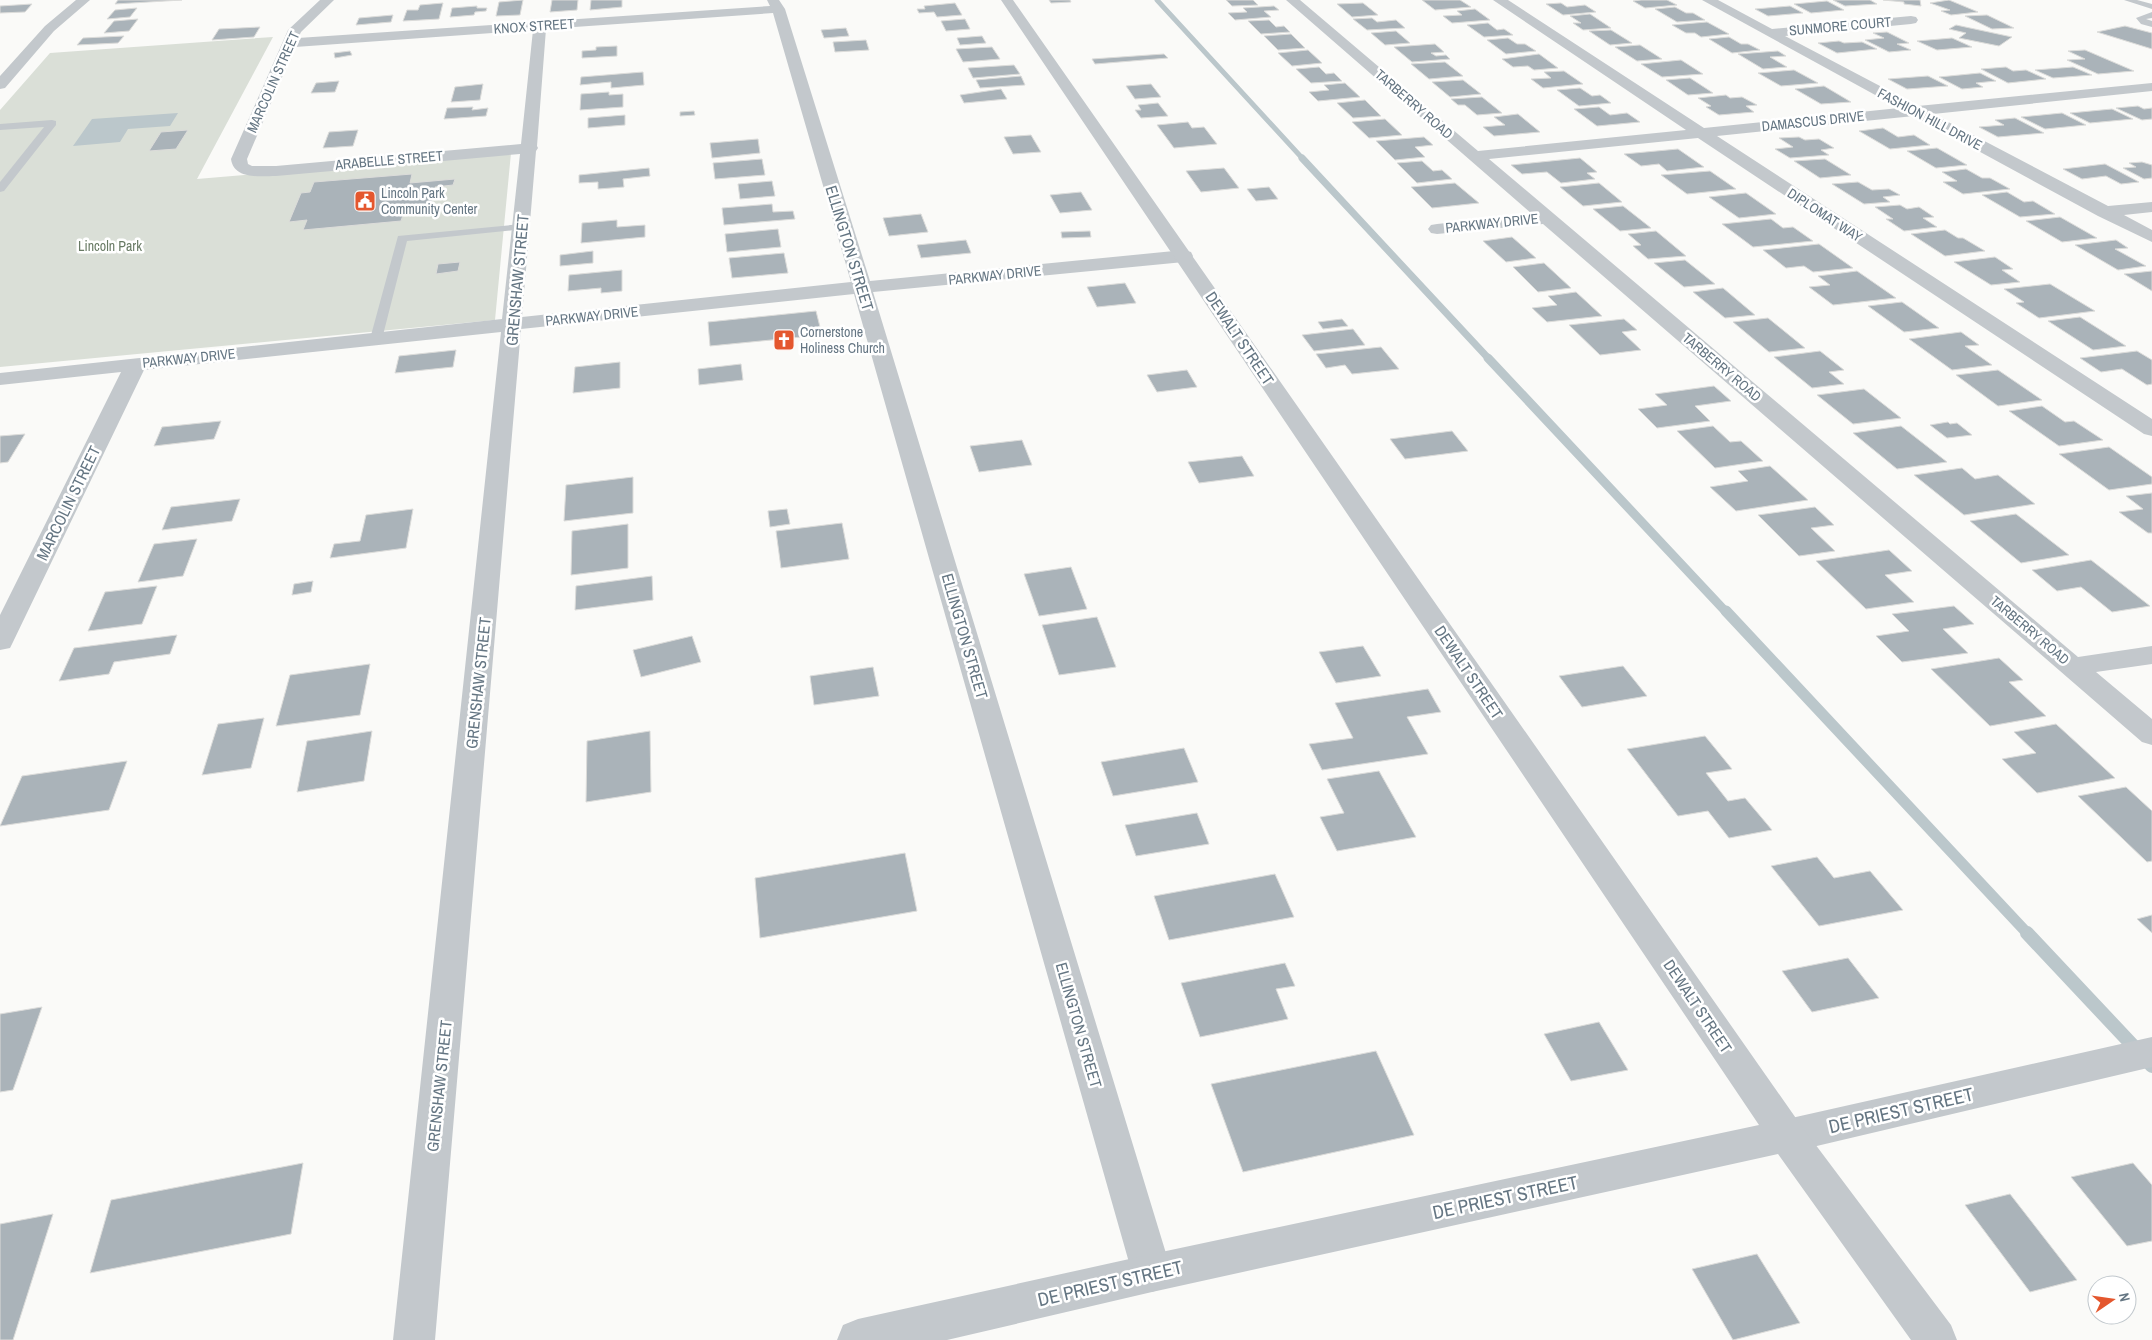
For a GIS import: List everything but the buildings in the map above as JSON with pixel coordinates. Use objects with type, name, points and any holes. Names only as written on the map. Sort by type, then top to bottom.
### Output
[{"type":"street","points":[[0,85],[47,30],[62,15],[84,0]]},
{"type":"street","name":"MARCOLIN STREET","points":[[248,171],[240,166],[239,159],[291,43],[295,30],[328,0]]},
{"type":"street","name":"DEWALT STREET","points":[[1007,0],[1787,1136],[1936,1340]]},
{"type":"street","name":"TARBERRY ROAD","points":[[1292,0],[2152,735]]},
{"type":"street","name":"DIPLOMAT WAY","points":[[1499,0],[2152,429]]},
{"type":"street","name":"FASHION HILL DRIVE","points":[[1708,0],[2152,237]]},
{"type":"street","name":"KNOX STREET","points":[[291,43],[540,26],[776,4]]},
{"type":"street","name":"ELLINGTON STREET","points":[[776,4],[862,288],[1152,1273]]},
{"type":"street","name":"SUNMORE COURT","points":[[1769,33],[1911,20]]},
{"type":"street","name":"GRENSHAW STREET","points":[[414,1340],[530,148],[540,26]]},
{"type":"street","name":"DAMASCUS DRIVE","points":[[1474,156],[2152,87]]},
{"type":"street","name":"ARABELLE STREET","points":[[248,171],[530,148]]},
{"type":"street","points":[[2104,212],[2152,207]]},
{"type":"street","name":"PARKWAY DRIVE","points":[[1437,229],[1546,218]]},
{"type":"street","name":"PARKWAY DRIVE","points":[[0,379],[1184,256]]},
{"type":"street","name":"MARCOLIN STREET","points":[[0,642],[136,364]]},
{"type":"street","points":[[2073,667],[2152,654]]},
{"type":"street","name":"DE PRIEST STREET","points":[[858,1340],[1152,1273],[1787,1136],[2152,1052]]},
{"type":"lane","points":[[2128,0],[2152,7]]},
{"type":"lane","points":[[2152,15],[2140,18],[2144,22],[2152,24]]},
{"type":"lane","points":[[0,189],[52,123],[1,128]]},
{"type":"lane","points":[[376,339],[402,238],[522,227]]},
{"type":"green space","name":"Lincoln Park","points":[[273,37],[197,179],[511,153],[495,320],[0,367],[0,110],[50,53]]},
{"type":"shaded area","points":[[178,113],[170,126],[128,129],[120,142],[73,146],[92,119]]},
{"type":"waterway","points":[[1157,0],[1303,159]]},
{"type":"waterway","points":[[1302,158],[1489,359]]},
{"type":"waterway","points":[[1488,358],[1727,613]]},
{"type":"waterway","points":[[1726,611],[2028,934]]},
{"type":"waterway","points":[[2027,933],[2152,1066]]},
{"type":"place","name":"Lincoln Park Community Center","points":[[365,201]]},
{"type":"place","name":"Cornerstone Holiness Church","points":[[784,340]]}]
